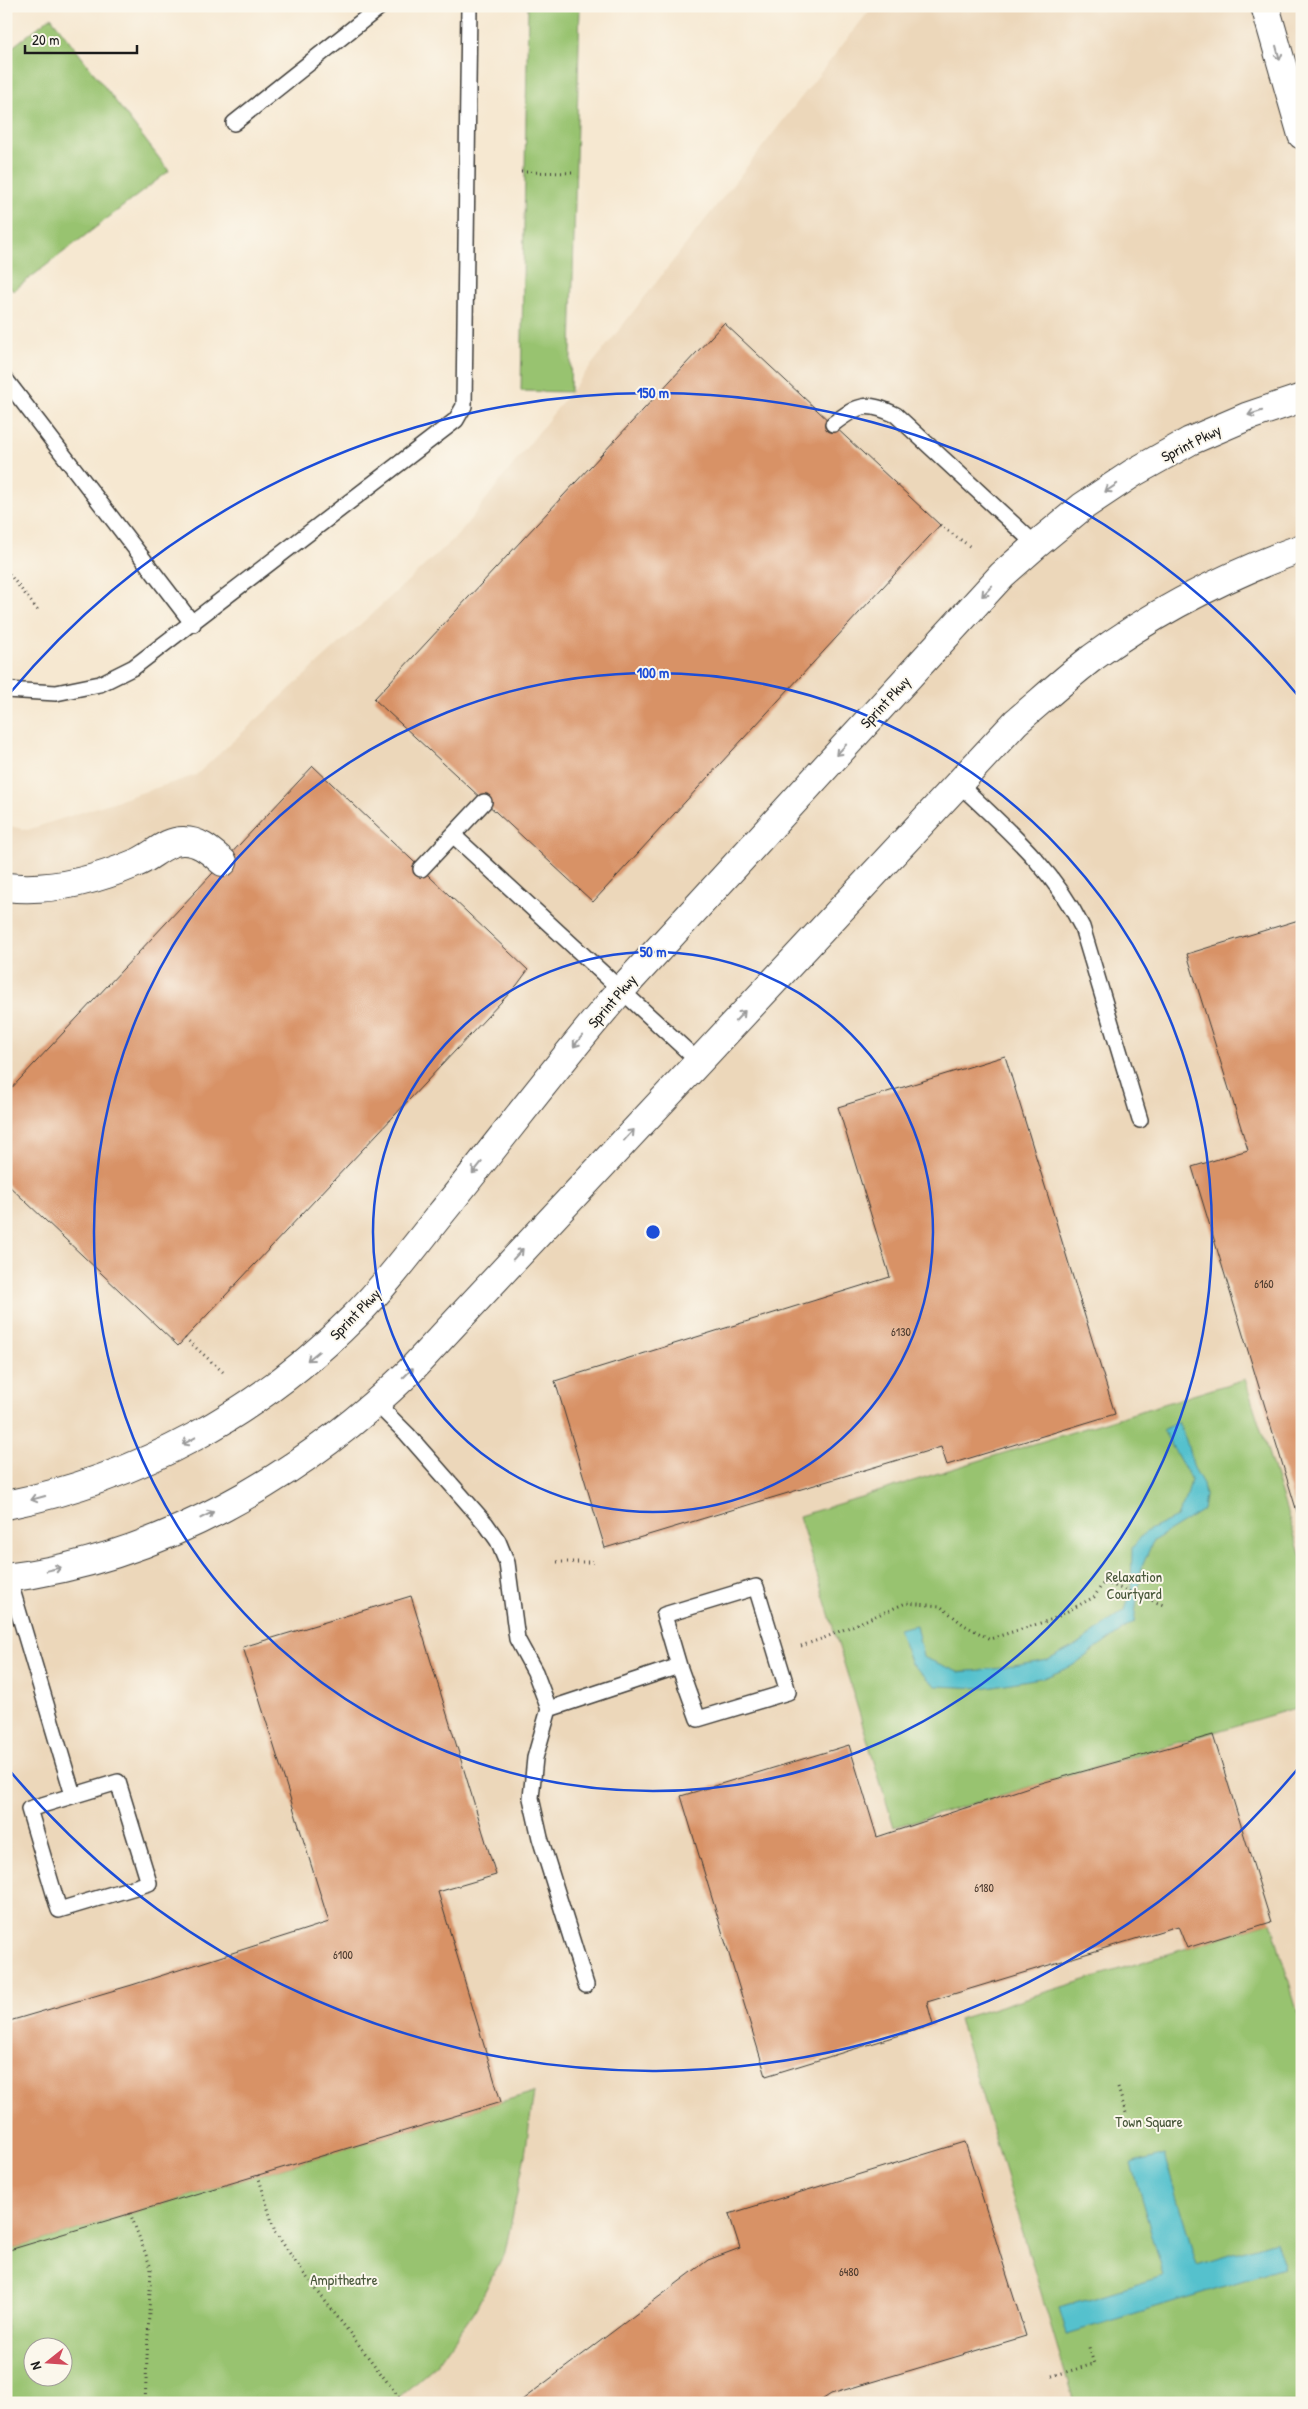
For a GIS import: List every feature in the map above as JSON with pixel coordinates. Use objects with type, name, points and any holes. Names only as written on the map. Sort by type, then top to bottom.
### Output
[{"type":"street","points":[[1264,7],[1302,135]]},
{"type":"street","name":"Sprint Pkwy","points":[[6,1505],[76,1488],[124,1471],[181,1446],[232,1417],[320,1350],[382,1286],[585,1032],[621,990],[1002,575],[1090,502],[1133,474],[1190,441],[1246,417],[1302,398]]},
{"type":"street","points":[[7,1575],[101,1557],[147,1542],[197,1520],[282,1473],[332,1440],[410,1371],[1016,722],[1092,659],[1142,624],[1199,592],[1265,561],[1302,548]]},
{"type":"street","points":[[6,887],[53,887],[95,879],[138,862],[170,844],[182,840],[195,842],[223,862]]},
{"type":"lane","points":[[234,123],[381,6]]},
{"type":"lane","points":[[6,690],[56,692],[100,684],[134,667],[193,624],[456,420],[464,406],[469,6]]},
{"type":"lane","points":[[6,380],[193,624]]},
{"type":"lane","points":[[833,424],[852,409],[875,405],[896,415],[1036,545]]},
{"type":"lane","points":[[958,783],[1050,874],[1070,902],[1082,927],[1140,1120]]},
{"type":"lane","points":[[422,869],[484,802]]},
{"type":"lane","points":[[453,835],[698,1061]]},
{"type":"lane","points":[[376,1403],[420,1449],[486,1524],[498,1541],[507,1563],[517,1639],[534,1672],[548,1710],[535,1758],[531,1798],[540,1838],[586,1985]]},
{"type":"lane","points":[[7,1575],[74,1795]]},
{"type":"lane","points":[[756,1587],[788,1692],[698,1719],[679,1666],[664,1615],[756,1587]]},
{"type":"lane","points":[[548,1710],[679,1666]]},
{"type":"lane","points":[[118,1782],[149,1883],[59,1910],[29,1808],[74,1795],[118,1782]]},
{"type":"path","points":[[521,172],[576,173]]},
{"type":"path","points":[[940,525],[972,548]]},
{"type":"path","points":[[6,570],[40,613]]},
{"type":"path","points":[[186,1338],[223,1372]]},
{"type":"path","points":[[557,1562],[596,1562]]},
{"type":"path","points":[[776,1653],[824,1638],[906,1603],[940,1606],[964,1625],[990,1639],[1053,1619],[1094,1598],[1104,1582],[1166,1606]]},
{"type":"path","points":[[1118,2088],[1126,2113]]},
{"type":"path","points":[[258,2175],[275,2232],[302,2271],[402,2401]]},
{"type":"path","points":[[130,2213],[150,2268],[145,2403]]},
{"type":"path","points":[[1052,2376],[1094,2364],[1088,2344]]},
{"type":"shaded area","points":[[873,6],[1302,6],[1302,2403],[6,2403],[6,825],[27,830],[196,775],[458,535]]},
{"type":"green space","points":[[528,6],[580,6],[570,392],[521,391]]},
{"type":"green space","points":[[51,17],[169,171],[13,291],[6,282],[6,52]]},
{"type":"green space","name":"Relaxation Courtyard","points":[[1245,1379],[1302,1560],[1302,1706],[894,1827],[799,1516]]},
{"type":"green space","name":"Town Square","points":[[1271,1922],[1302,2026],[1302,2403],[1074,2403],[959,2019]]},
{"type":"green space","name":"Ampitheatre","points":[[534,2092],[525,2155],[505,2252],[474,2312],[437,2364],[392,2403],[6,2403],[6,2251]]},
{"type":"water","points":[[1178,1422],[1186,1440],[1194,1468],[1203,1484],[1205,1496],[1203,1510],[1153,1541],[1141,1569],[1134,1622],[1072,1666],[1046,1677],[982,1688],[936,1686],[911,1664],[898,1629],[916,1625],[923,1657],[958,1672],[1002,1668],[1048,1660],[1080,1643],[1125,1610],[1131,1592],[1132,1548],[1145,1532],[1177,1517],[1186,1499],[1191,1480],[1163,1430]]},
{"type":"water","points":[[1164,2155],[1197,2265],[1275,2241],[1284,2268],[1067,2334],[1059,2308],[1164,2276],[1131,2164]]},
{"type":"building","points":[[724,323],[940,525],[593,902],[374,699]]},
{"type":"building","points":[[313,766],[528,970],[517,985],[178,1346],[6,1183],[6,1094]]},
{"type":"building","points":[[1302,919],[1301,1525],[1192,1167],[1248,1150],[1187,954]]},
{"type":"building","points":[[1005,1056],[1115,1414],[947,1465],[941,1447],[605,1548],[555,1381],[890,1277],[838,1107]]},
{"type":"building","points":[[411,1596],[496,1875],[438,1892],[501,2102],[6,2251],[6,2022],[132,1985],[329,1922],[243,1647]]},
{"type":"building","points":[[1213,1735],[1271,1922],[1187,1948],[1178,1926],[927,2002],[933,2025],[766,2076],[681,1796],[849,1745],[877,1837],[1038,1784]]},
{"type":"building","points":[[965,2142],[1026,2336],[831,2394],[817,2403],[518,2403],[708,2260],[740,2248],[729,2214]]}]
